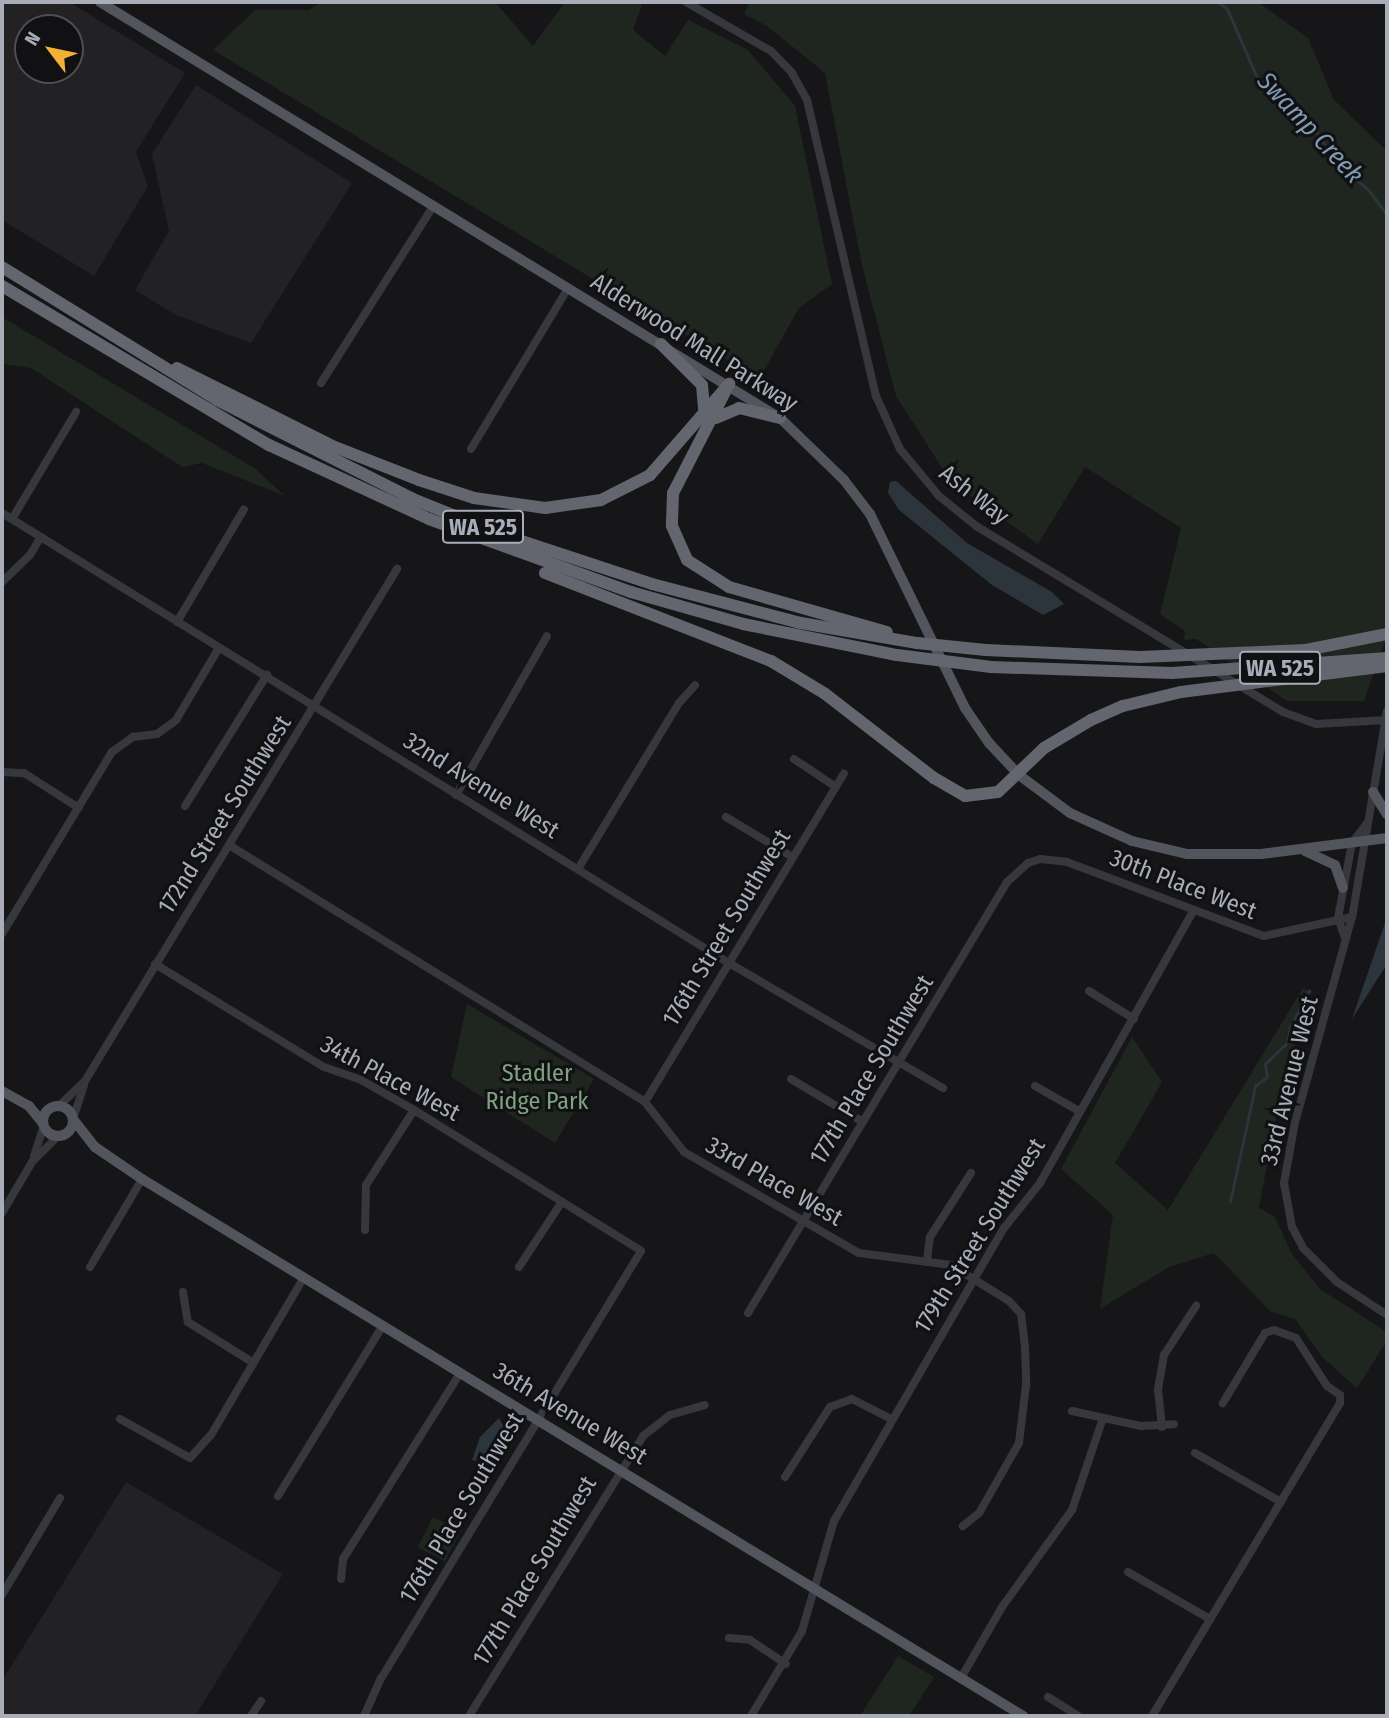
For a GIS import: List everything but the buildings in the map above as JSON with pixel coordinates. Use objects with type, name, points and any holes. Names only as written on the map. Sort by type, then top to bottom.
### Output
[{"type":"highway","name":"WA 525","points":[[2,267],[277,434],[485,528],[713,601],[917,643],[986,650],[1140,656],[1306,650],[1387,642]]},
{"type":"highway","name":"WA 525","points":[[2,286],[162,385],[269,445],[429,519],[631,592],[743,624],[897,655],[991,667],[1172,673],[1387,658]]},
{"type":"highway","points":[[117,338],[335,447],[419,480],[516,507],[576,506],[625,490],[667,460],[707,418],[732,408],[780,418]]},
{"type":"highway","points":[[661,344],[702,385],[707,418]]},
{"type":"highway","points":[[729,384],[707,418],[673,493],[672,526],[687,560],[729,587],[880,634]]},
{"type":"highway","points":[[429,519],[438,531],[771,661],[824,693],[934,778],[965,796],[998,792],[1019,775],[1044,748],[1091,720],[1181,692],[1387,666]]},
{"type":"highway","points":[[1306,650],[1387,634]]},
{"type":"main road","name":"Alderwood Mall Parkway","points":[[100,2],[729,384],[780,418],[828,463],[870,513],[965,708],[1019,775],[1084,821],[1158,849],[1217,856],[1305,851],[1387,838]]},
{"type":"main road","points":[[1373,792],[1387,814]]},
{"type":"main road","points":[[1305,851],[1335,865],[1343,888]]},
{"type":"main road","points":[[2,1091],[21,1100],[56,1107],[44,1124]]},
{"type":"main road","points":[[21,1100],[59,1136],[69,1132],[73,1119]]},
{"type":"main road","name":"36th Avenue West","points":[[56,1107],[73,1119],[95,1147]]},
{"type":"main road","name":"36th Avenue West","points":[[59,1136],[95,1147],[303,1279],[620,1467],[1023,1716]]},
{"type":"street","name":"Ash Way","points":[[686,2],[771,51],[792,73],[807,100],[876,396],[900,449],[931,489],[976,526],[1249,695],[1316,724],[1387,717]]},
{"type":"street","points":[[321,383],[434,205]]},
{"type":"street","points":[[471,449],[568,288]]},
{"type":"street","points":[[12,519],[76,412]]},
{"type":"street","points":[[177,622],[244,509]]},
{"type":"street","name":"32nd Avenue West","points":[[2,513],[729,963],[943,1088]]},
{"type":"street","points":[[2,582],[30,555],[41,537]]},
{"type":"street","name":"172nd Street Southwest","points":[[73,1119],[85,1081],[316,706],[397,569]]},
{"type":"street","points":[[456,795],[547,636]]},
{"type":"street","points":[[2,934],[112,752],[133,737],[157,734],[176,720],[219,648]]},
{"type":"street","points":[[185,806],[267,675]]},
{"type":"street","points":[[578,869],[678,703],[695,685]]},
{"type":"street","points":[[1345,938],[1338,918],[1343,888],[1352,844],[1367,822],[1387,717]]},
{"type":"street","points":[[794,759],[836,787]]},
{"type":"street","points":[[2,772],[24,773],[79,808]]},
{"type":"street","name":"176th Street Southwest","points":[[645,1102],[791,856],[844,774]]},
{"type":"street","points":[[726,817],[791,856]]},
{"type":"street","name":"33rd Avenue West","points":[[1367,822],[1367,841],[1352,916],[1286,1159],[1285,1204],[1292,1227],[1319,1268],[1387,1315]]},
{"type":"street","name":"33rd Place West","points":[[229,845],[645,1102],[684,1152],[804,1223],[873,1258],[927,1260],[951,1265],[975,1278],[1021,1314],[1026,1385],[1019,1443],[979,1513],[963,1526]]},
{"type":"street","name":"30th Place West","points":[[1007,882],[1028,863],[1054,859],[1264,936],[1352,916]]},
{"type":"street","name":"177th Place Southwest","points":[[748,1313],[1007,882]]},
{"type":"street","name":"179th Street Southwest","points":[[751,1716],[786,1664],[802,1631],[834,1521],[1004,1228],[1040,1183],[1193,912]]},
{"type":"street","name":"34th Place West","points":[[155,964],[324,1067],[361,1080],[414,1110],[641,1251]]},
{"type":"street","points":[[1089,991],[1133,1019]]},
{"type":"street","points":[[791,1079],[863,1122]]},
{"type":"street","name":"172nd Street Southwest","points":[[56,1107],[85,1081]]},
{"type":"street","points":[[1035,1086],[1079,1111]]},
{"type":"street","points":[[365,1230],[366,1185],[414,1110]]},
{"type":"street","points":[[2,1213],[32,1162],[44,1124]]},
{"type":"street","points":[[32,1162],[59,1136]]},
{"type":"street","points":[[927,1260],[930,1237],[971,1173]]},
{"type":"street","points":[[90,1267],[142,1179]]},
{"type":"street","points":[[519,1267],[561,1203]]},
{"type":"street","name":"176th Place Southwest","points":[[364,1716],[381,1678],[641,1251]]},
{"type":"street","points":[[120,1419],[190,1458],[211,1435],[303,1279]]},
{"type":"street","points":[[183,1292],[188,1322],[252,1362]]},
{"type":"street","points":[[1162,1427],[1158,1389],[1164,1355],[1196,1306]]},
{"type":"street","points":[[278,1496],[382,1327]]},
{"type":"street","points":[[1152,1716],[1340,1403],[1340,1395],[1327,1387],[1296,1338],[1274,1330],[1265,1333],[1223,1403]]},
{"type":"street","points":[[341,1579],[343,1559],[460,1373]]},
{"type":"street","points":[[785,1477],[830,1407],[852,1399],[891,1419]]},
{"type":"street","name":"177th Place Southwest","points":[[469,1716],[620,1467],[657,1423],[705,1405]]},
{"type":"street","points":[[1072,1411],[1102,1421],[1162,1427],[1174,1424]]},
{"type":"street","points":[[961,1678],[1002,1607],[1072,1510],[1102,1421]]},
{"type":"street","points":[[1195,1453],[1281,1502]]},
{"type":"street","points":[[2,1595],[60,1498]]},
{"type":"street","points":[[1128,1572],[1210,1619]]},
{"type":"street","points":[[729,1638],[750,1640],[786,1664]]},
{"type":"street","points":[[1048,1697],[1076,1716]]},
{"type":"street","points":[[251,1716],[261,1701]]},
{"type":"shaded area","points":[[2,2],[69,2],[185,73],[136,152],[148,186],[94,276],[2,220]]},
{"type":"shaded area","points":[[196,85],[352,183],[251,343],[176,315],[135,290],[169,231],[152,154]]},
{"type":"shaded area","points":[[896,481],[967,543],[1052,592],[1064,604],[1043,615],[992,585],[899,510],[888,493],[890,482]]},
{"type":"shaded area","points":[[1387,917],[1387,964],[1352,1019]]},
{"type":"shaded area","points":[[499,1418],[506,1431],[500,1449],[486,1463],[472,1460],[480,1437]]},
{"type":"shaded area","points":[[126,1482],[283,1574],[195,1716],[2,1716],[2,1681]]},
{"type":"green space","points":[[321,2],[495,2],[533,46],[565,2],[643,2],[633,30],[665,56],[688,20],[748,50],[795,106],[832,284],[799,308],[759,379],[213,50],[255,10],[309,10]]},
{"type":"green space","name":"Swamp Creek","points":[[750,2],[1258,2],[1308,38],[1334,100],[1387,151],[1387,636],[1364,701],[1287,701],[1196,639],[1184,640],[1185,631],[1160,614],[1181,528],[1085,467],[1038,544],[951,482],[896,396],[861,261],[825,73],[767,26],[744,14]]},
{"type":"green space","points":[[2,317],[254,468],[285,496],[202,463],[182,467],[31,368],[2,364]]},
{"type":"green space","points":[[1303,988],[1311,992],[1281,1090],[1259,1208],[1275,1217],[1292,1254],[1320,1289],[1387,1332],[1387,1341],[1357,1388],[1322,1357],[1295,1319],[1270,1311],[1214,1253],[1169,1267],[1100,1309],[1113,1215],[1061,1169],[1132,1037],[1162,1082],[1115,1163],[1168,1210]]},
{"type":"green space","name":"Stadler Ridge Park","points":[[467,1004],[594,1079],[555,1143],[451,1077]]},
{"type":"green space","points":[[433,1517],[461,1531],[445,1561],[418,1547]]},
{"type":"green space","points":[[898,1656],[934,1677],[909,1716],[860,1716]]},
{"type":"waterway","name":"Swamp Creek","points":[[1218,2],[1227,8],[1258,79],[1311,123],[1337,164],[1368,189],[1387,214]]},
{"type":"waterway","points":[[1230,1202],[1255,1086],[1267,1077],[1265,1064],[1287,1043],[1290,1027],[1309,991]]}]
